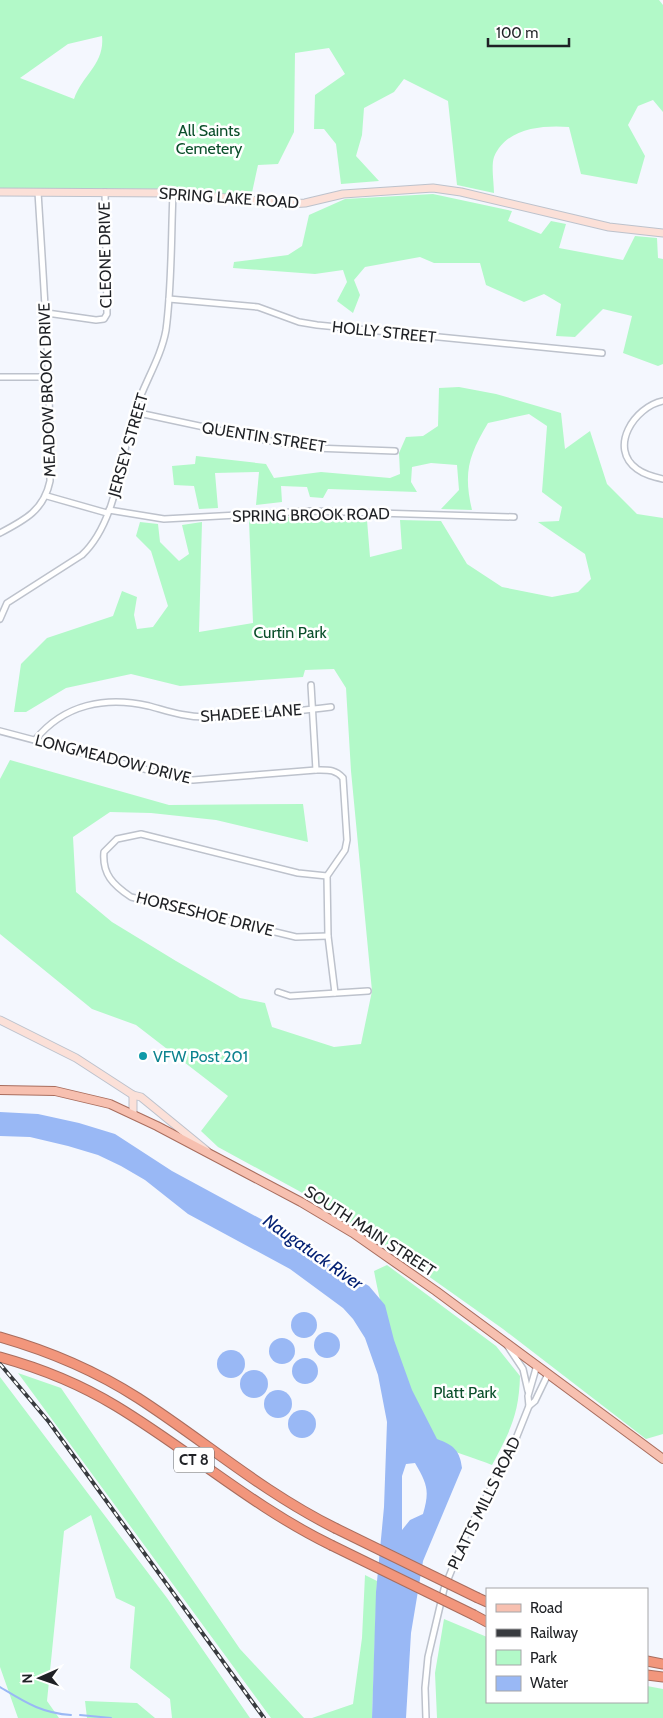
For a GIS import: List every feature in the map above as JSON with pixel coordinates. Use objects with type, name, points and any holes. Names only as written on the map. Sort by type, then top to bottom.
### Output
[{"type":"highway","name":"CT 8","points":[[0,1337],[69,1361],[122,1388],[259,1484],[335,1528],[486,1602]]},
{"type":"highway","name":"CT 8","points":[[0,1357],[57,1376],[122,1410],[258,1504],[331,1545],[486,1621]]},
{"type":"highway","points":[[648,1656],[663,1659]]},
{"type":"highway","points":[[648,1661],[663,1664]]},
{"type":"highway","points":[[648,1675],[663,1677]]},
{"type":"main road","name":"SPRING LAKE ROAD","points":[[0,192],[173,193],[290,204],[305,203],[343,194],[433,188],[609,227],[663,233]]},
{"type":"main road","points":[[0,1020],[76,1058],[133,1095],[143,1098],[207,1152]]},
{"type":"main road","name":"SOUTH MAIN STREET","points":[[0,1090],[41,1090],[74,1095],[110,1104],[133,1114],[302,1202],[353,1233],[506,1342],[663,1459]]},
{"type":"main road","points":[[133,1095],[133,1114]]},
{"type":"street","name":"MEADOW BROOK DRIVE","points":[[0,533],[27,518],[47,496],[50,481],[47,313],[42,280],[38,192]]},
{"type":"street","name":"CLEONE DRIVE","points":[[47,313],[96,320],[104,319],[107,314],[104,192]]},
{"type":"street","name":"JERSEY STREET","points":[[0,619],[7,603],[74,562],[91,547],[102,529],[134,412],[164,342],[169,299],[173,193]]},
{"type":"street","name":"HOLLY STREET","points":[[169,299],[258,307],[300,322],[317,325],[602,353]]},
{"type":"street","points":[[0,377],[49,377]]},
{"type":"street","points":[[663,401],[653,403],[640,411],[631,423],[625,438],[627,455],[635,468],[648,476],[663,479]]},
{"type":"street","name":"QUENTIN STREET","points":[[134,412],[255,438],[314,448],[395,451]]},
{"type":"street","name":"SPRING BROOK ROAD","points":[[47,496],[108,512],[164,519],[311,512],[514,517]]},
{"type":"street","points":[[311,685],[316,770]]},
{"type":"street","name":"SHADEE LANE","points":[[35,740],[44,729],[73,710],[109,701],[126,702],[190,717],[331,707]]},
{"type":"street","name":"LONGMEADOW DRIVE","points":[[0,731],[178,778],[193,780],[331,770],[343,778],[347,840],[345,850],[327,876]]},
{"type":"street","name":"HORSESHOE DRIVE","points":[[327,876],[298,872],[141,834],[117,839],[104,852],[105,872],[118,888],[131,896],[296,936],[328,936]]},
{"type":"street","points":[[327,876],[328,936],[335,993]]},
{"type":"street","points":[[278,992],[290,996],[368,991]]},
{"type":"street","name":"PLATTS MILLS ROAD","points":[[426,1718],[425,1688],[428,1657],[444,1589],[467,1532],[511,1451],[529,1406],[523,1369],[506,1342]]},
{"type":"street","name":"PLATTS MILLS ROAD","points":[[528,1396],[537,1365]]},
{"type":"street","name":"PLATTS MILLS ROAD","points":[[529,1406],[535,1401],[548,1374]]},
{"type":"green space","name":"All Saints Cemetery","points":[[0,0],[659,0],[663,5],[663,112],[653,100],[638,106],[628,125],[645,156],[637,184],[581,174],[569,127],[548,127],[526,130],[516,134],[500,147],[493,161],[494,193],[457,185],[448,101],[404,79],[394,92],[364,108],[362,135],[356,156],[379,181],[341,184],[336,144],[324,129],[314,129],[315,95],[345,74],[329,48],[295,53],[294,132],[278,164],[258,165],[251,197],[174,189],[0,188]],"holes":[[[102,36],[102,46],[97,62],[82,83],[74,99],[20,78],[68,44]]]},
{"type":"green space","points":[[433,194],[512,211],[508,221],[541,234],[551,221],[566,224],[559,248],[623,260],[635,236],[657,238],[658,258],[663,259],[663,364],[658,366],[623,353],[632,316],[603,309],[575,337],[556,336],[561,304],[544,294],[524,302],[486,285],[480,263],[434,263],[420,257],[365,267],[354,280],[360,295],[353,313],[337,301],[347,282],[343,270],[315,274],[233,268],[234,262],[288,255],[302,246],[309,215],[345,199]]},
{"type":"green space","name":"Curtin Park","points":[[459,387],[496,394],[561,413],[565,449],[590,431],[607,484],[637,514],[663,518],[663,1434],[646,1439],[503,1329],[383,1244],[299,1191],[218,1147],[201,1131],[228,1096],[136,1025],[92,1009],[0,934],[0,779],[10,760],[169,805],[303,804],[308,842],[216,820],[151,813],[110,812],[73,837],[76,892],[112,922],[176,961],[240,998],[265,1003],[272,1027],[334,1047],[361,1044],[372,991],[351,771],[346,688],[334,669],[305,670],[303,677],[180,686],[131,674],[66,688],[26,712],[14,712],[21,664],[47,638],[113,616],[122,591],[137,597],[134,615],[137,629],[153,627],[168,606],[151,551],[136,536],[140,522],[158,524],[160,542],[179,561],[189,554],[182,525],[202,522],[199,632],[253,623],[249,520],[303,516],[300,520],[367,520],[370,557],[402,549],[400,520],[441,521],[467,564],[502,587],[552,597],[578,592],[591,579],[585,554],[538,522],[559,521],[562,507],[542,492],[547,426],[529,414],[488,423],[476,445],[469,464],[468,485],[472,510],[441,509],[459,490],[457,465],[431,463],[412,467],[411,482],[417,492],[328,489],[323,498],[310,497],[307,487],[281,486],[282,502],[256,505],[259,472],[215,473],[218,508],[199,509],[194,486],[174,485],[172,466],[195,464],[196,456],[266,464],[274,478],[321,472],[390,478],[400,474],[399,453],[406,437],[423,436],[438,426],[439,388]]},
{"type":"green space","name":"Platt Park","points":[[387,1265],[496,1346],[520,1376],[518,1402],[512,1422],[492,1465],[440,1445],[425,1428],[414,1409],[396,1361],[374,1271]]},
{"type":"green space","points":[[18,1373],[61,1388],[240,1649],[304,1718],[271,1718]]},
{"type":"green space","points":[[0,1377],[167,1598],[250,1718],[172,1718],[170,1699],[130,1668],[135,1607],[116,1598],[91,1515],[64,1531],[47,1701],[59,1718],[18,1718],[0,1667]]},
{"type":"green space","points":[[365,1575],[377,1581],[372,1718],[312,1718],[353,1704],[362,1638]]},
{"type":"green space","points":[[444,1619],[486,1637],[486,1703],[648,1703],[648,1686],[663,1689],[663,1718],[437,1718],[435,1673]]},
{"type":"green space","points":[[85,1701],[137,1703],[155,1718],[87,1718]]},
{"type":"water","name":"Naugatuck River","points":[[0,1112],[38,1114],[79,1123],[115,1134],[172,1171],[283,1231],[336,1267],[369,1286],[385,1305],[394,1340],[412,1390],[437,1439],[455,1449],[460,1457],[462,1468],[423,1561],[411,1633],[406,1718],[372,1718],[376,1592],[384,1507],[387,1422],[378,1375],[365,1338],[353,1319],[343,1308],[290,1269],[188,1214],[145,1180],[121,1166],[98,1155],[68,1146],[30,1137],[0,1136]],"holes":[[[415,1463],[425,1482],[426,1499],[423,1514],[410,1520],[402,1530],[402,1476],[406,1464]]]},
{"type":"water","points":[[304,1312],[313,1316],[317,1325],[313,1334],[304,1338],[295,1334],[291,1325],[295,1316]]},
{"type":"water","points":[[327,1332],[336,1336],[340,1345],[336,1354],[327,1358],[318,1354],[314,1345],[318,1336]]},
{"type":"water","points":[[282,1338],[291,1342],[295,1351],[291,1360],[282,1364],[273,1360],[269,1351],[273,1342]]},
{"type":"water","points":[[231,1350],[241,1354],[245,1364],[241,1374],[231,1378],[221,1374],[217,1364],[221,1354]]},
{"type":"water","points":[[305,1358],[314,1362],[318,1371],[314,1380],[305,1384],[296,1380],[292,1371],[296,1362]]},
{"type":"water","points":[[254,1370],[264,1374],[268,1384],[264,1394],[254,1398],[244,1394],[240,1384],[244,1374]]},
{"type":"water","points":[[278,1390],[288,1394],[292,1404],[288,1414],[278,1418],[268,1414],[264,1404],[268,1394]]},
{"type":"water","points":[[302,1410],[312,1414],[316,1424],[312,1434],[302,1438],[292,1434],[288,1424],[292,1414]]},
{"type":"waterway","points":[[0,1687],[42,1709],[71,1715]]},
{"type":"waterway","points":[[80,1715],[111,1718]]},
{"type":"railway","points":[[0,1364],[49,1422],[264,1718]]},
{"type":"place","name":"VFW Post 201","points":[[143,1056]]}]
